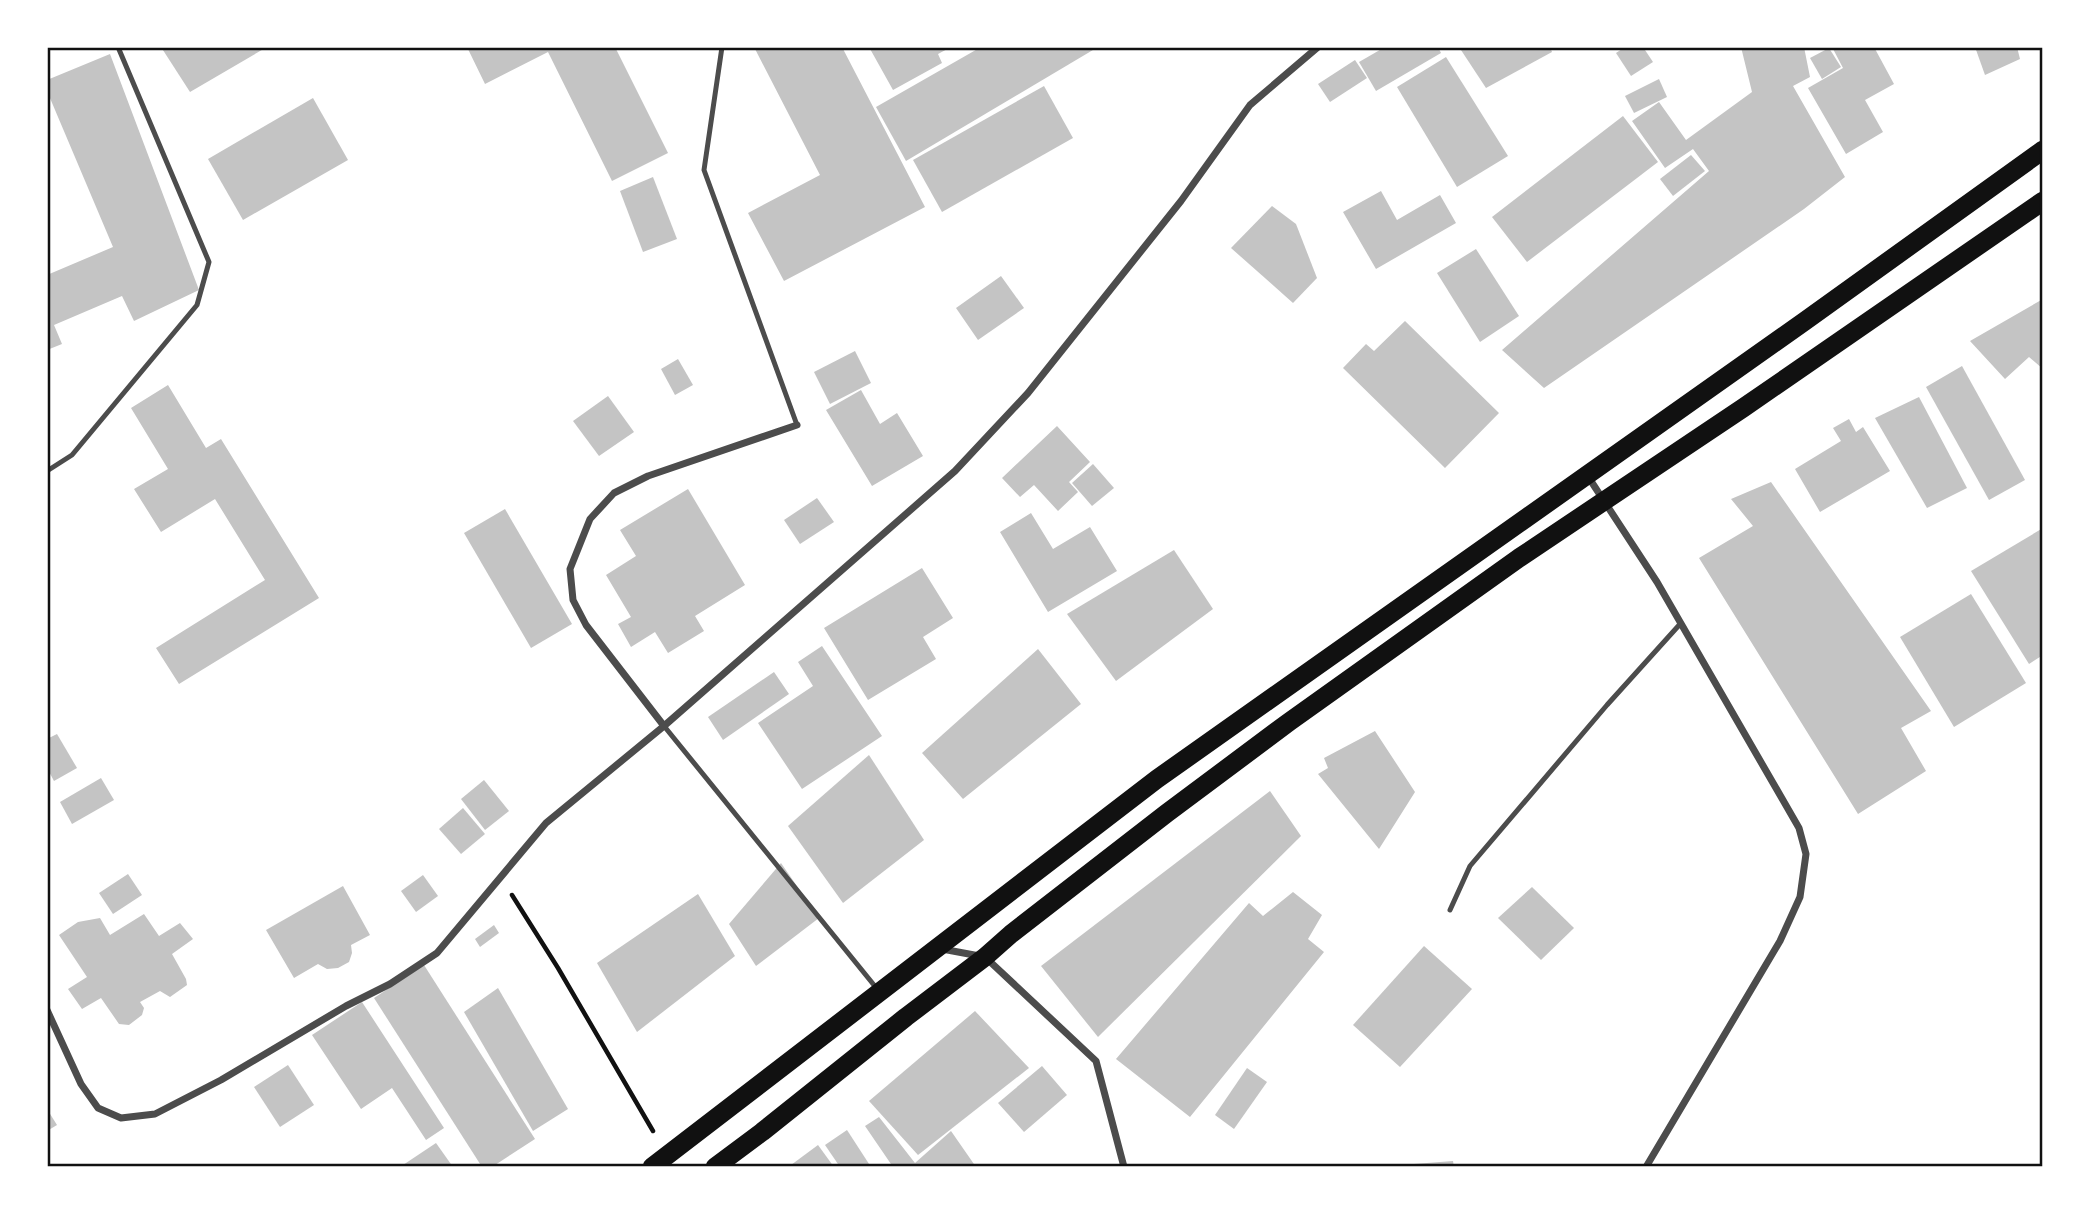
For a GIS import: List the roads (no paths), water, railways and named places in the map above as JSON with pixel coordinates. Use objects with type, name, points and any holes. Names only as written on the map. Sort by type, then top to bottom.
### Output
[{"type":"highway","points":[[660,1161],[1157,779],[2043,150]]},
{"type":"highway","points":[[715,1167],[1146,829],[1278,730],[1519,558],[1754,401],[2043,201]]},
{"type":"street","points":[[47,1010],[81,1084],[98,1108],[121,1118],[155,1114],[221,1080],[346,1006],[390,984],[437,953],[546,823],[664,726],[955,471],[1028,393],[1181,201],[1250,105],[1318,47]]},
{"type":"street","points":[[664,726],[586,625],[573,600],[570,569],[590,519],[614,493],[648,476],[797,425]]},
{"type":"street","points":[[1586,474],[1681,623],[1798,828],[1806,854],[1800,897],[1780,941],[1646,1167]]},
{"type":"street","points":[[938,948],[985,957],[1096,1061],[1124,1167]]},
{"type":"lane","points":[[47,471],[72,455],[197,305],[209,262],[118,47]]},
{"type":"lane","points":[[722,47],[704,170],[797,425]]},
{"type":"lane","points":[[1450,910],[1470,866],[1607,705],[1681,623]]},
{"type":"lane","points":[[664,726],[880,992]]}]
